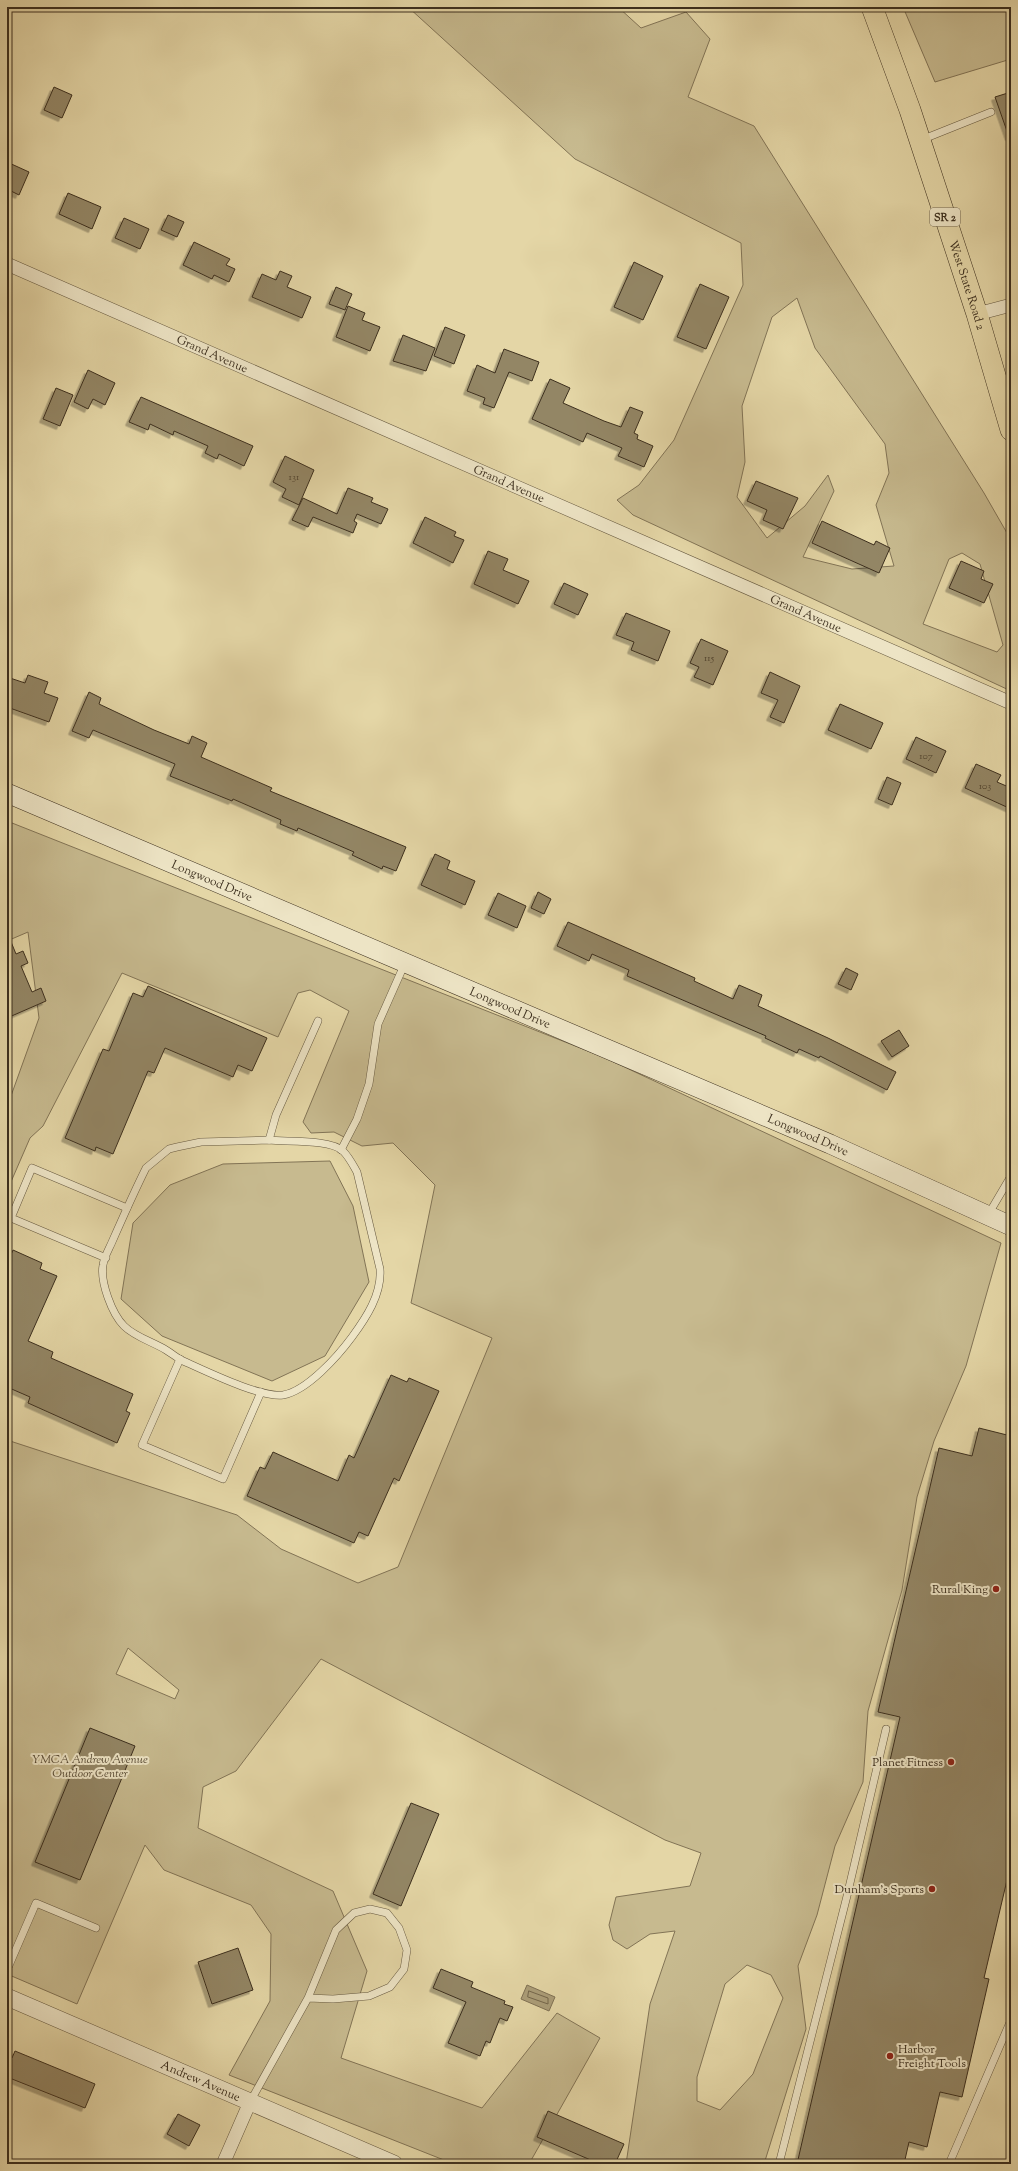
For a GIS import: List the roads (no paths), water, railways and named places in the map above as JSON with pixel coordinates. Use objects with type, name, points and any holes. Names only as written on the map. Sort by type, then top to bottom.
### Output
[{"type":"main road","name":"West State Road 2","points":[[872,7],[920,140],[977,314],[1011,430]]},
{"type":"main road","name":"Longwood Drive","points":[[7,793],[830,1144],[1011,1226]]},
{"type":"street","name":"Grand Avenue","points":[[7,264],[1011,703]]},
{"type":"street","points":[[977,314],[1011,305]]},
{"type":"street","name":"Andrew Avenue","points":[[7,1997],[394,2164]]},
{"type":"street","points":[[223,2164],[250,2102]]},
{"type":"lane","points":[[920,140],[991,112]]},
{"type":"lane","points":[[341,1150],[357,1119],[369,1084],[378,1024],[406,962]]},
{"type":"lane","points":[[269,1140],[276,1115],[318,1021]]},
{"type":"lane","points":[[269,1140],[333,1145],[341,1150],[357,1172],[380,1269],[381,1282],[378,1293],[354,1335],[338,1356],[314,1378],[285,1395],[273,1396],[180,1359],[125,1327],[114,1315],[105,1284],[103,1265],[146,1168],[169,1150],[201,1142],[269,1140]]},
{"type":"lane","points":[[106,1258],[11,1218],[32,1168],[127,1208]]},
{"type":"lane","points":[[988,1215],[1011,1176]]},
{"type":"lane","points":[[180,1359],[142,1445],[223,1479],[261,1392]]},
{"type":"lane","points":[[779,2164],[847,1896],[886,1729]]},
{"type":"lane","points":[[7,1970],[36,1903],[96,1928]]},
{"type":"lane","points":[[250,2102],[308,1998],[336,1930],[354,1913],[370,1909],[387,1913],[399,1928],[407,1950],[404,1969],[390,1987],[368,1996],[308,1998]]},
{"type":"lane","points":[[949,2164],[1011,2020]]},
{"type":"water","points":[[527,1985],[555,1997],[549,2011],[521,1999]]},
{"type":"place","name":"Rural King","points":[[996,1589]]},
{"type":"place","name":"Planet Fitness","points":[[951,1762]]},
{"type":"place","name":"Dunham's Sports","points":[[932,1889]]},
{"type":"place","name":"Harbor Freight Tools","points":[[890,2056]]},
{"type":"park label","name":"YMCA Andrew Avenue Outdoor Center","points":[[90,1766]]}]
